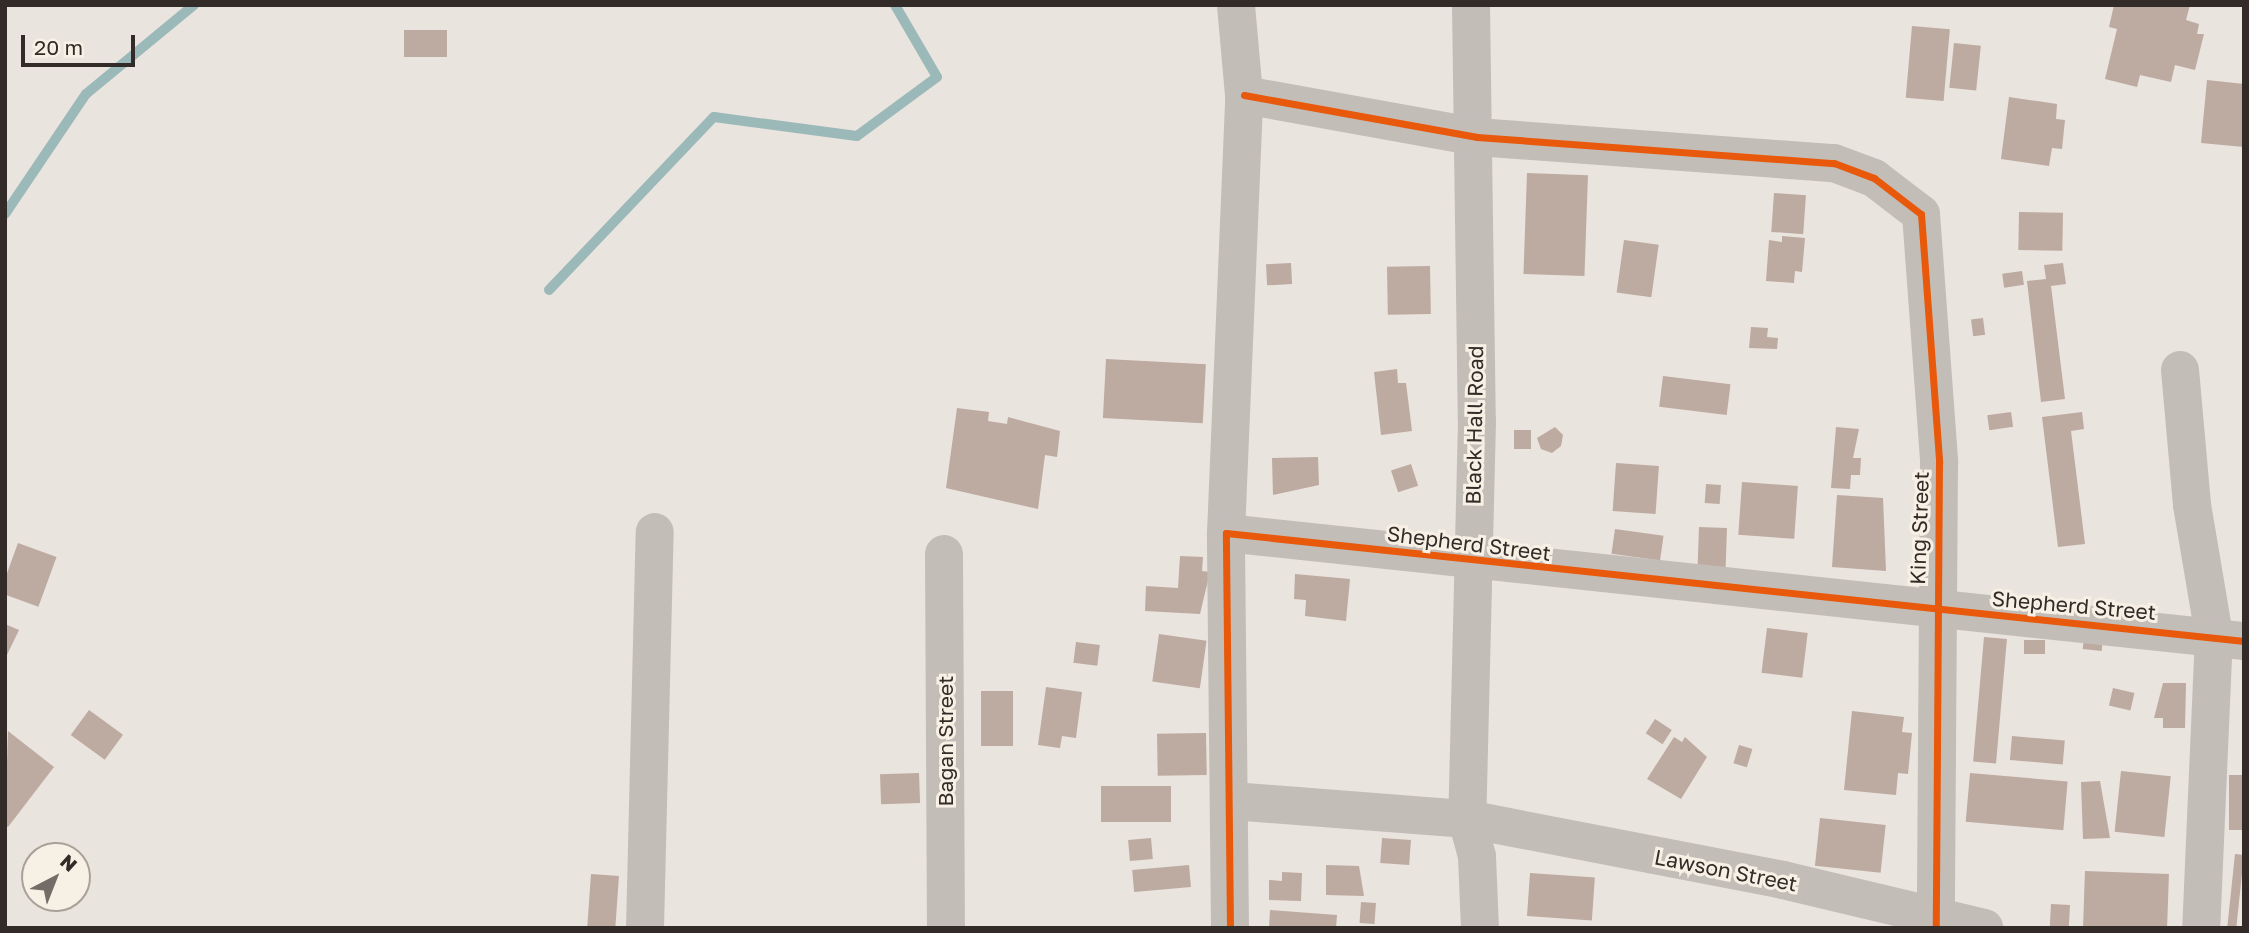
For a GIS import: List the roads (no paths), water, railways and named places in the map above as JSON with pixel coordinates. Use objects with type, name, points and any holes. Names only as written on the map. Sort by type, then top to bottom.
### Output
[{"type":"street","points":[[1230,928],[1232,801],[1227,550],[1244,95],[1236,5]]},
{"type":"street","name":"Black Hall Road","points":[[1471,5],[1477,137],[1477,421],[1470,561],[1467,818],[1478,857],[1480,928]]},
{"type":"street","points":[[1244,95],[1477,137]]},
{"type":"street","name":"King Street","points":[[1477,137],[1834,163],[1874,178],[1921,214],[1939,462],[1934,612],[1935,923]]},
{"type":"street","points":[[2180,370],[2192,505],[2229,638],[2201,928]]},
{"type":"street","points":[[645,928],[655,533]]},
{"type":"street","name":"Shepherd Street","points":[[1227,550],[1470,561],[1934,612],[2229,638]]},
{"type":"street","name":"Bagan Street","points":[[944,554],[946,928]]},
{"type":"street","name":"Lawson Street","points":[[1232,801],[1467,818],[1783,880],[1935,923],[1983,928]]},
{"type":"waterway","points":[[5,214],[86,94],[194,5]]},
{"type":"waterway","points":[[549,290],[714,117],[857,136],[937,77],[895,5]]}]
